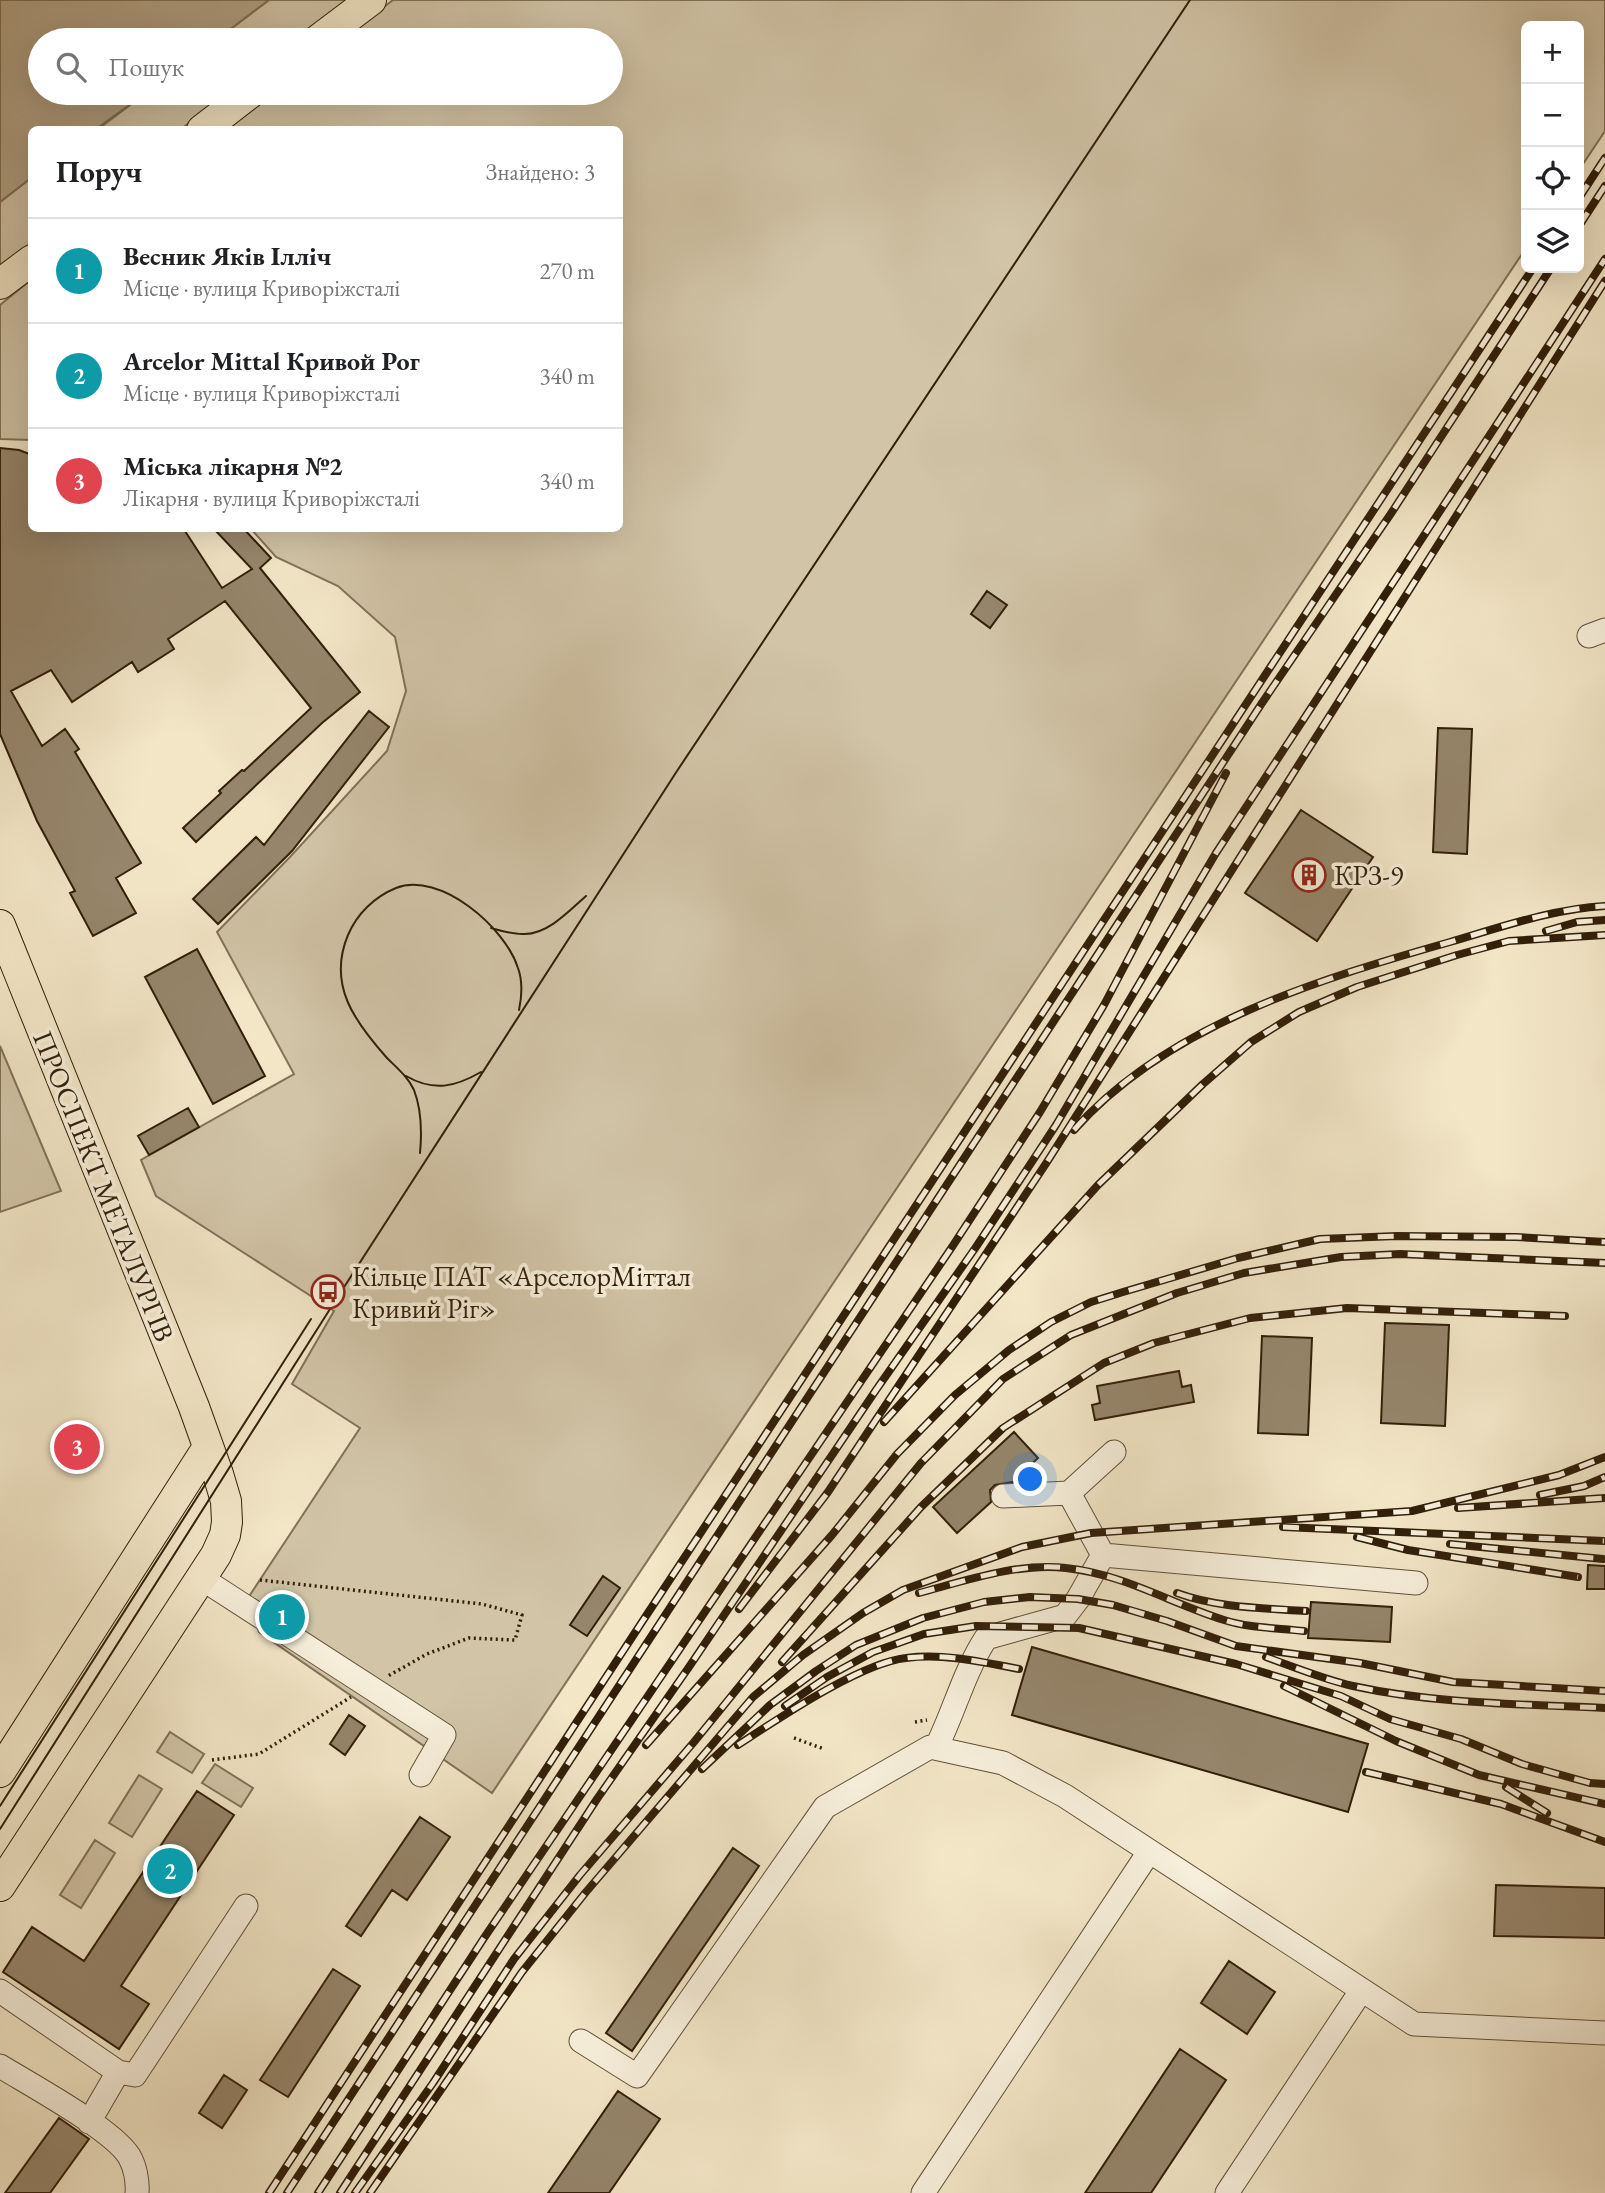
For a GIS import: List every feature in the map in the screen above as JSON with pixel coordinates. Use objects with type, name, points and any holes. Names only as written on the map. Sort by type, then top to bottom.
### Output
[{"type":"main road","points":[[334,28],[371,0]]},
{"type":"main road","points":[[207,126],[234,105]]},
{"type":"main road","points":[[0,284],[28,263]]},
{"type":"main road","name":"ПРОСПЕКТ МЕТАЛУРГІВ","points":[[0,925],[208,1447],[226,1501],[227,1522],[221,1545],[201,1578],[0,1885]]},
{"type":"main road","points":[[0,1772],[208,1447]]},
{"type":"street","points":[[1003,1496],[1069,1493],[1114,1452]]},
{"type":"street","points":[[1069,1493],[1103,1555]]},
{"type":"street","points":[[1103,1555],[1416,1583]]},
{"type":"street","points":[[936,1748],[972,1661],[986,1638],[1065,1616],[1103,1555]]},
{"type":"street","points":[[201,1578],[444,1735],[421,1775]]},
{"type":"street","points":[[581,2041],[637,2076],[825,1807],[930,1747],[1003,1763],[1065,1796],[1414,2024],[1605,2033]]},
{"type":"street","points":[[923,2193],[1149,1852]]},
{"type":"street","points":[[0,1991],[118,2072],[135,2075],[246,1906]]},
{"type":"street","points":[[1227,2193],[1362,1991]]},
{"type":"street","points":[[0,2066],[115,2141],[130,2158],[138,2185],[137,2193]]},
{"type":"street","points":[[89,2122],[118,2072]]},
{"type":"path","points":[[260,1580],[482,1604],[522,1615],[515,1640]]},
{"type":"path","points":[[794,1738],[824,1749]]},
{"type":"shaded area","points":[[0,0],[269,0],[232,28],[28,28],[28,105],[129,105],[100,126],[28,126],[28,180],[0,202]]},
{"type":"shaded area","points":[[269,0],[349,0],[313,28],[232,28]]},
{"type":"shaded area","points":[[393,0],[1605,0],[1605,131],[1584,162],[1584,21],[1521,21],[1521,255],[492,1793],[259,1632],[248,1598],[360,1428],[292,1384],[334,1311],[156,1196],[141,1160],[294,1074],[217,932],[387,751],[406,691],[395,637],[338,586],[276,557],[254,532],[623,532],[623,126],[230,126],[257,105],[623,105],[623,28],[357,28]]},
{"type":"shaded area","points":[[130,105],[213,105],[185,126],[102,126]]},
{"type":"shaded area","points":[[28,180],[28,247],[0,270],[0,202]]},
{"type":"shaded area","points":[[28,282],[28,440],[0,439],[0,305]]},
{"type":"shaded area","points":[[0,1046],[61,1191],[0,1212]]},
{"type":"shaded area","points":[[170,1732],[204,1754],[192,1773],[157,1752]]},
{"type":"shaded area","points":[[215,1764],[253,1788],[241,1807],[202,1783]]},
{"type":"shaded area","points":[[139,1775],[162,1789],[132,1837],[109,1823]]},
{"type":"shaded area","points":[[95,1840],[115,1853],[81,1908],[60,1895]]},
{"type":"building","points":[[0,448],[28,453],[28,532],[186,532],[222,588],[252,569],[217,532],[247,532],[271,558],[260,568],[360,692],[322,723],[196,842],[183,828],[221,793],[219,791],[311,708],[225,601],[168,639],[174,649],[138,672],[132,662],[72,702],[51,670],[11,691],[42,746],[65,729],[79,749],[75,752],[141,863],[116,878],[136,913],[93,936],[70,893],[75,891],[37,821],[0,734]]},
{"type":"building","points":[[987,591],[1007,605],[990,628],[971,614]]},
{"type":"building","points":[[369,711],[389,727],[292,851],[218,924],[193,899],[256,837],[264,845]]},
{"type":"building","points":[[1438,728],[1472,729],[1467,854],[1433,852]]},
{"type":"building","name":"КРЗ-9","points":[[1301,810],[1373,857],[1317,941],[1245,893]]},
{"type":"building","points":[[197,949],[265,1076],[213,1104],[145,977]]},
{"type":"building","points":[[188,1108],[199,1127],[149,1155],[138,1136]]},
{"type":"building","points":[[1385,1323],[1449,1325],[1445,1426],[1381,1423]]},
{"type":"building","points":[[1262,1336],[1312,1338],[1308,1435],[1258,1433]]},
{"type":"building","points":[[1179,1371],[1182,1387],[1191,1385],[1194,1402],[1095,1420],[1092,1405],[1100,1403],[1097,1386]]},
{"type":"building","points":[[1014,1432],[1038,1458],[1013,1482],[995,1485],[990,1490],[991,1502],[957,1533],[933,1507]]},
{"type":"building","points":[[1588,1565],[1605,1566],[1605,1589],[1587,1589]]},
{"type":"building","points":[[603,1576],[620,1588],[587,1636],[570,1625]]},
{"type":"building","points":[[1311,1602],[1392,1607],[1390,1642],[1308,1638]]},
{"type":"building","points":[[1032,1647],[1368,1744],[1348,1812],[1012,1715]]},
{"type":"building","points":[[349,1715],[365,1726],[345,1755],[330,1744]]},
{"type":"building","points":[[197,1791],[234,1815],[121,1986],[149,2004],[119,2049],[3,1972],[32,1927],[84,1961]]},
{"type":"building","points":[[420,1817],[450,1837],[407,1900],[392,1890],[361,1936],[346,1926]]},
{"type":"building","points":[[733,1848],[759,1866],[632,2051],[606,2033]]},
{"type":"building","points":[[1496,1885],[1605,1888],[1605,1938],[1494,1936]]},
{"type":"building","points":[[1229,1961],[1275,1992],[1247,2034],[1201,2003]]},
{"type":"building","points":[[333,1969],[360,1986],[288,2097],[260,2080]]},
{"type":"building","points":[[1180,2049],[1226,2080],[1151,2193],[1085,2193]]},
{"type":"building","points":[[224,2075],[247,2090],[222,2128],[199,2113]]},
{"type":"building","points":[[618,2091],[660,2119],[609,2193],[548,2193]]},
{"type":"building","points":[[59,2118],[89,2139],[50,2193],[5,2193]]},
{"type":"tram line","points":[[0,1829],[337,1298],[677,771],[1190,0]]},
{"type":"tram line","points":[[420,1153],[421,1122],[414,1090],[364,1031],[348,1002],[343,986],[342,953],[356,920],[374,901],[396,888],[413,885],[451,895],[485,920],[511,952],[521,978],[519,1010]]},
{"type":"tram line","points":[[491,928],[517,934],[534,933],[558,921],[586,896]]},
{"type":"tram line","points":[[406,1076],[426,1084],[444,1086],[481,1072]]},
{"type":"tram line","points":[[0,1806],[311,1319]]},
{"type":"railway","points":[[1584,190],[1605,158]]},
{"type":"railway","points":[[1584,218],[1605,186]]},
{"type":"railway","points":[[340,2193],[597,1799],[976,1247],[1056,1125],[1216,853],[1605,259]]},
{"type":"railway","points":[[269,2193],[1530,273]]},
{"type":"railway","points":[[287,2193],[1262,703],[1392,512],[1548,273]]},
{"type":"railway","points":[[739,1609],[828,1492],[1047,1162],[1605,281]]},
{"type":"railway","points":[[318,2193],[484,1938],[952,1247],[1040,1112],[1104,1005],[1226,773]]},
{"type":"railway","points":[[1074,1130],[1111,1093],[1154,1062],[1199,1034],[1248,1010],[1298,990],[1400,956],[1546,915],[1605,906]]},
{"type":"railway","points":[[1546,931],[1577,922],[1605,920]]},
{"type":"railway","points":[[884,1422],[1098,1185],[1251,1042],[1299,1012],[1357,987],[1457,955],[1509,941],[1605,935]]},
{"type":"railway","points":[[646,1745],[832,1535],[897,1454],[955,1395],[1009,1350],[1051,1322],[1091,1302],[1123,1292],[1238,1258],[1320,1239],[1397,1236],[1516,1237],[1605,1242]]},
{"type":"railway","points":[[355,2193],[433,2083],[514,1959],[580,1875],[694,1742],[921,1463],[1003,1379],[1071,1335],[1177,1293],[1244,1273],[1341,1257],[1400,1254],[1605,1263]]},
{"type":"railway","points":[[782,1662],[921,1507],[1003,1428],[1104,1363],[1154,1343],[1250,1318],[1347,1308],[1565,1316]]},
{"type":"railway","points":[[370,2193],[522,1972],[586,1892],[753,1697],[803,1655],[863,1613],[903,1590],[1022,1547],[1091,1533],[1412,1511],[1559,1475],[1605,1457]]},
{"type":"railway","points":[[1540,1495],[1584,1486],[1605,1477]]},
{"type":"railway","points":[[1458,1508],[1605,1498]]},
{"type":"railway","points":[[1283,1527],[1604,1541]]},
{"type":"railway","points":[[1357,1537],[1408,1550],[1578,1577]]},
{"type":"railway","points":[[1450,1544],[1603,1559]]},
{"type":"railway","points":[[919,1593],[1011,1570],[1066,1568],[1107,1576],[1233,1623],[1304,1631]]},
{"type":"railway","points":[[1177,1593],[1224,1604],[1306,1611]]},
{"type":"railway","points":[[702,1769],[770,1705],[856,1645],[923,1618],[984,1602],[1030,1597],[1078,1599],[1113,1605],[1236,1646],[1360,1663],[1453,1682],[1605,1691]]},
{"type":"railway","points":[[785,1706],[827,1677],[873,1652],[924,1634],[976,1626],[1079,1628],[1236,1664],[1341,1696],[1390,1719],[1461,1739],[1522,1764],[1590,1783],[1605,1784]]},
{"type":"railway","points":[[738,1745],[843,1681],[887,1662],[934,1657],[1019,1669]]},
{"type":"railway","points":[[1266,1657],[1331,1680],[1384,1692],[1478,1702],[1605,1708]]},
{"type":"railway","points":[[1284,1686],[1396,1741],[1479,1775],[1605,1804]]},
{"type":"railway","points":[[1366,1772],[1501,1804],[1605,1842]]},
{"type":"railway","points":[[1506,1787],[1547,1813]]},
{"type":"place","name":"КРЗ-9","points":[[1309,875]]},
{"type":"place","name":"Кільце ПАТ «АрселорМіттал Кривий Ріг»","points":[[328,1292]]},
{"type":"place","name":"Міська лікарня №2","points":[[77,1447]]},
{"type":"place","name":"Весник Яків Ілліч","points":[[282,1617]]},
{"type":"place","name":"Arcelor Mittal Кривой Рог","points":[[170,1871]]}]
